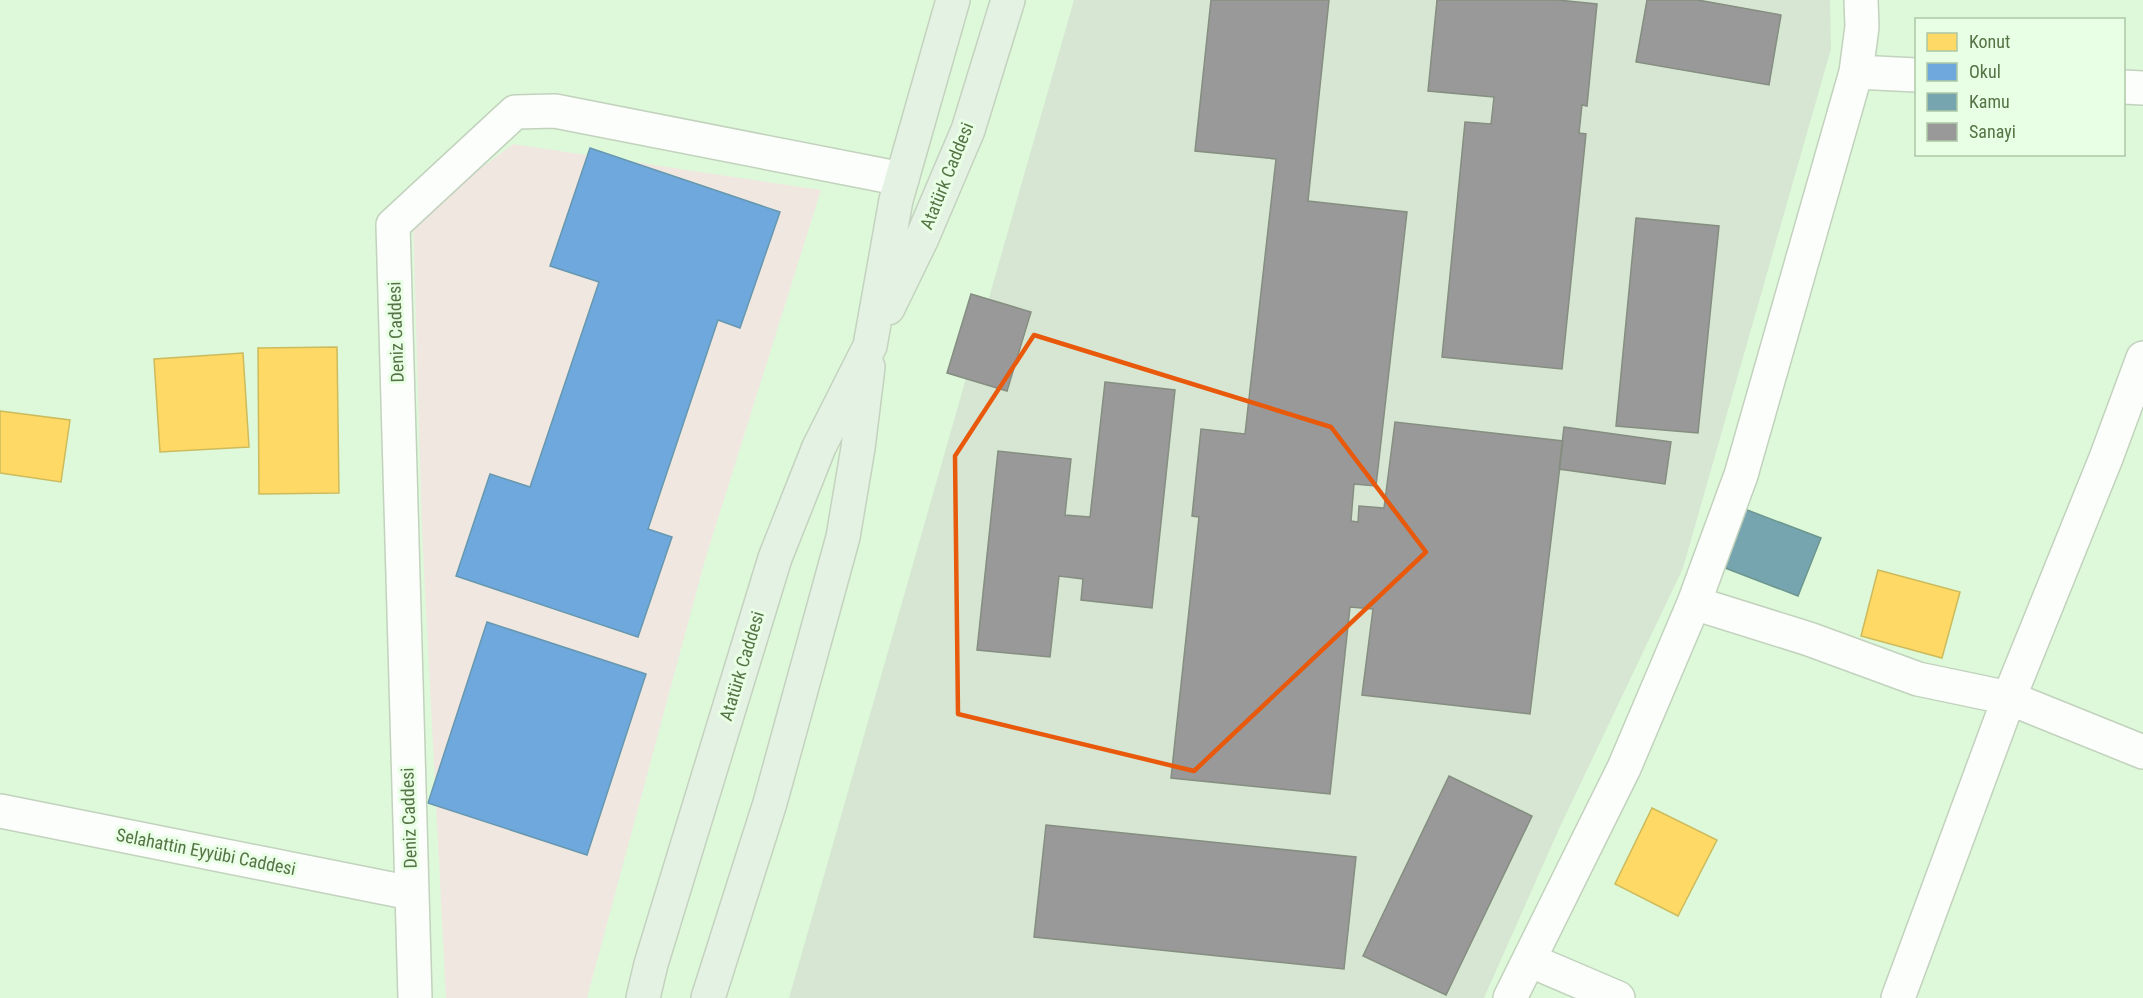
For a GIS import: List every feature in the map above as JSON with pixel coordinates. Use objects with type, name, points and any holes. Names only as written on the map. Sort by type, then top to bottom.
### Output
[{"type":"main road","name":"Atatürk Caddesi","points":[[708,998],[770,803],[843,537],[858,448],[870,346],[896,200],[953,0]]},
{"type":"main road","name":"Atatürk Caddesi","points":[[644,998],[651,964],[775,558],[819,447],[922,238],[968,130],[1008,0]]},
{"type":"street","points":[[1510,998],[1624,768],[1694,603],[1741,475],[1856,72],[1862,27],[1861,0]]},
{"type":"street","points":[[1856,72],[1915,75]]},
{"type":"street","points":[[2125,87],[2143,88]]},
{"type":"street","name":"Deniz Caddesi","points":[[415,998],[393,225],[515,112],[555,111],[902,179]]},
{"type":"street","points":[[1908,995],[2009,698],[2106,459],[2143,358]]},
{"type":"street","points":[[1694,603],[1809,639],[1918,679],[2009,698],[2143,752]]},
{"type":"street","name":"Selahattin Eyyübi Caddesi","points":[[0,812],[411,893]]},
{"type":"street","points":[[1529,960],[1618,998]]},
{"type":"highlighted area","points":[[1034,335],[1331,427],[1426,552],[1194,771],[958,714],[955,456]]},
{"type":"shaded area","points":[[0,0],[2143,0],[2143,998],[0,998]]},
{"type":"shaded area","points":[[1074,0],[1830,0],[1831,49],[1683,568],[1559,829],[1484,998],[789,998]]},
{"type":"shaded area","points":[[513,144],[821,190],[705,560],[587,998],[446,998],[422,531],[413,219]]},
{"type":"building: Konut","points":[[337,347],[339,493],[259,494],[258,348]]},
{"type":"building: Konut","points":[[243,353],[249,447],[160,452],[154,359]]},
{"type":"building: Konut","points":[[0,411],[70,420],[61,482],[0,473]]},
{"type":"building: Konut","points":[[1878,570],[1960,592],[1942,658],[1861,636]]},
{"type":"building: Konut","points":[[1652,808],[1717,840],[1678,916],[1615,884]]},
{"type":"building: Okul","points":[[590,148],[780,212],[740,328],[718,320],[648,529],[672,537],[638,637],[456,576],[490,474],[530,487],[599,282],[550,266]]},
{"type":"building: Okul","points":[[487,622],[646,674],[587,855],[428,803]]},
{"type":"building: Kamu","points":[[1742,508],[1821,538],[1798,596],[1720,566]]},
{"type":"building: Sanayi","points":[[1211,0],[1329,0],[1308,201],[1407,212],[1376,486],[1354,484],[1351,521],[1358,522],[1359,506],[1384,508],[1395,422],[1563,441],[1530,714],[1362,695],[1373,609],[1350,607],[1330,794],[1171,778],[1199,517],[1192,516],[1201,429],[1245,434],[1276,159],[1195,151]]},
{"type":"building: Sanayi","points":[[1437,0],[1558,0],[1597,4],[1587,106],[1582,105],[1579,133],[1586,134],[1562,369],[1442,357],[1465,122],[1491,124],[1494,97],[1428,91]]},
{"type":"building: Sanayi","points":[[1647,0],[1698,0],[1781,15],[1769,85],[1636,62]]},
{"type":"building: Sanayi","points":[[1636,218],[1719,226],[1698,433],[1616,426]]},
{"type":"building: Sanayi","points":[[971,294],[1031,312],[1007,391],[947,373]]},
{"type":"building: Sanayi","points":[[1105,382],[1175,390],[1152,608],[1081,600],[1083,579],[1059,576],[1050,657],[977,650],[998,451],[1071,459],[1065,515],[1090,517]]},
{"type":"building: Sanayi","points":[[1564,427],[1671,442],[1665,484],[1559,469]]},
{"type":"building: Sanayi","points":[[1449,776],[1532,816],[1446,995],[1363,956]]},
{"type":"building: Sanayi","points":[[1046,825],[1356,857],[1344,969],[1034,937]]}]
